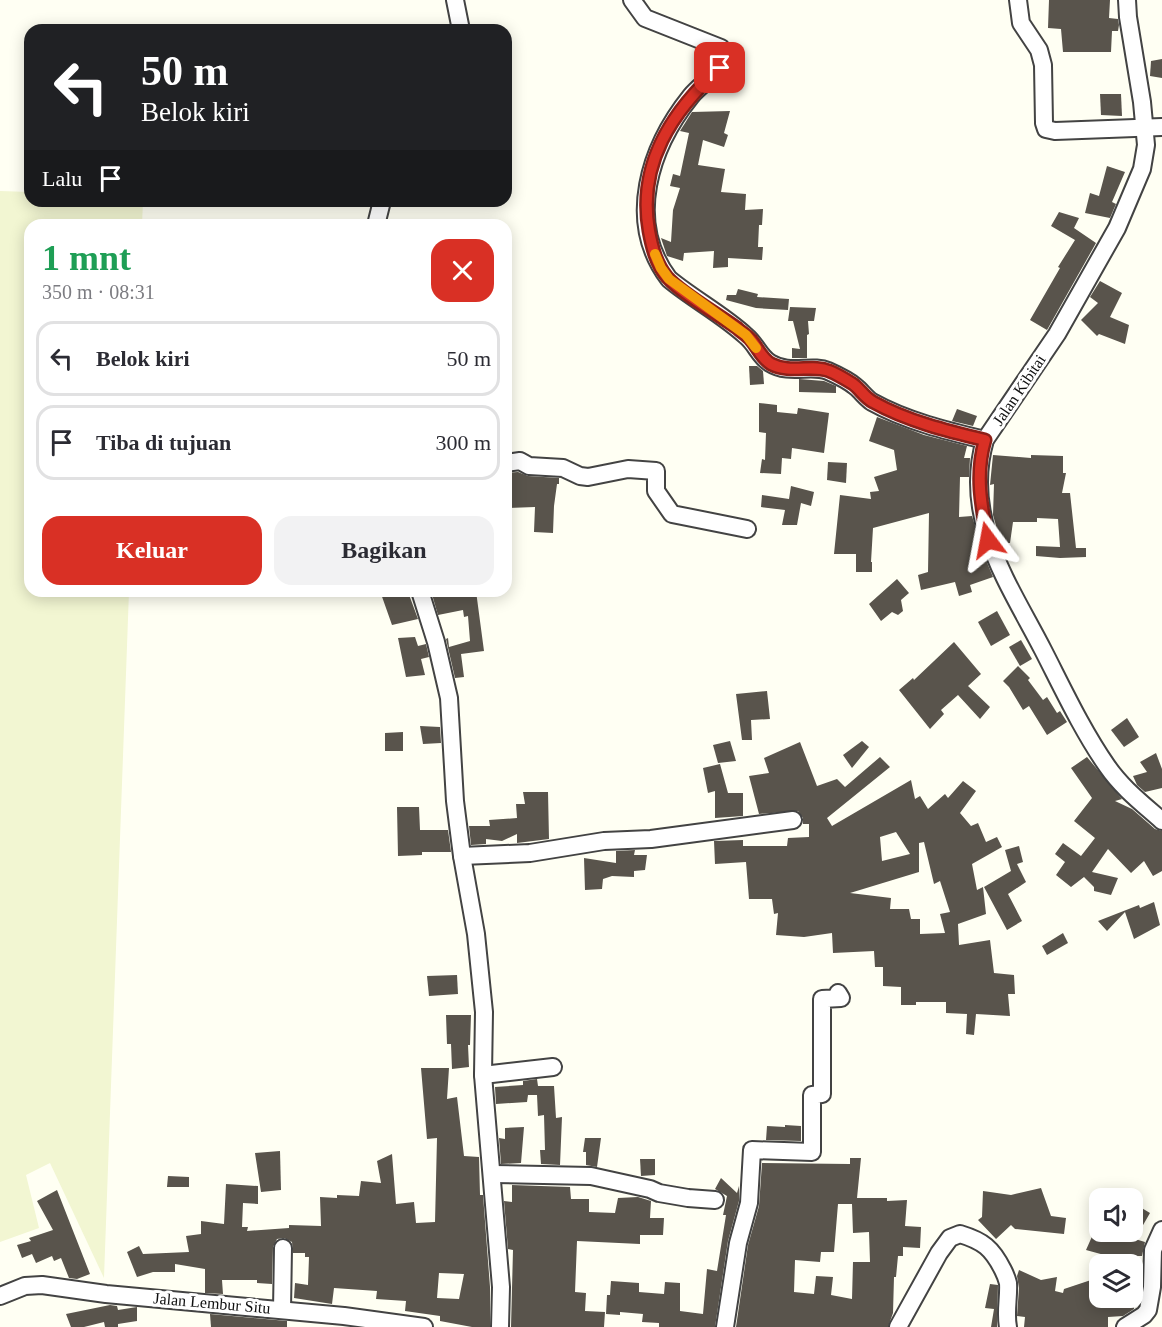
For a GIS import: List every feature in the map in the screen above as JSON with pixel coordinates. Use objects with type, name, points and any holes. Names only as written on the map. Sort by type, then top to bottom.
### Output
[{"type":"street","points":[[455,0],[460,24]]},
{"type":"street","points":[[632,0],[645,18],[721,48],[725,54],[722,66],[689,98],[667,132],[655,155],[648,179],[645,192],[651,244],[661,268],[669,279],[746,335],[760,354],[778,367],[802,370],[820,368],[852,384],[869,400],[880,406],[946,430],[985,440]]},
{"type":"street","points":[[1018,0],[1023,29],[1039,50],[1043,65],[1046,129],[1162,127]]},
{"type":"street","name":"Jalan Kibitai","points":[[1127,0],[1146,145],[1142,169],[1118,228],[1057,334],[985,440],[979,464],[981,510],[988,540],[1000,570],[1079,720],[1108,768],[1131,794],[1162,821]]},
{"type":"street","points":[[512,462],[520,461],[529,466],[563,468],[588,477],[628,469],[656,471],[656,491],[672,514],[747,529]]},
{"type":"street","points":[[422,597],[436,642],[449,698],[455,801],[476,934],[484,1012],[483,1074],[501,1287],[500,1327]]},
{"type":"street","points":[[462,856],[530,853],[604,841],[651,839],[793,820]]},
{"type":"street","points":[[725,1327],[738,1243],[749,1203],[752,1150],[812,1152],[812,1095],[822,1094],[822,999],[841,998],[838,993]]},
{"type":"street","points":[[483,1074],[553,1067]]},
{"type":"street","points":[[492,1174],[591,1176],[660,1193],[715,1200]]},
{"type":"street","points":[[1125,1327],[1148,1310],[1157,1287],[1153,1250],[1162,1230]]},
{"type":"street","points":[[898,1327],[939,1253],[950,1238],[960,1234],[991,1249],[999,1262],[1008,1281],[1006,1318],[1008,1327]]},
{"type":"street","points":[[282,1310],[283,1248]]},
{"type":"street","name":"Jalan Lembur Situ","points":[[0,1296],[25,1287],[42,1285],[106,1294],[393,1321],[424,1327]]},
{"type":"green space","points":[[0,191],[24,192],[24,207],[143,207],[142,219],[24,219],[24,597],[129,597],[104,1278],[50,1163],[26,1175],[39,1228],[0,1242]]},
{"type":"building","points":[[1049,0],[1110,0],[1109,18],[1118,19],[1119,25],[1118,31],[1112,31],[1111,52],[1063,52],[1061,29],[1048,28]]},
{"type":"building","points":[[1162,59],[1162,78],[1150,76],[1151,61]]},
{"type":"building","points":[[1100,94],[1121,94],[1122,116],[1101,115]]},
{"type":"building","points":[[730,111],[724,133],[728,135],[724,147],[703,140],[698,165],[725,169],[721,192],[746,194],[745,210],[763,209],[762,225],[759,225],[758,247],[763,247],[762,260],[728,258],[728,267],[713,268],[714,251],[684,253],[683,261],[667,256],[661,238],[671,242],[673,210],[680,188],[670,186],[673,174],[680,176],[689,133],[680,131],[692,112]]},
{"type":"building","points":[[1107,166],[1125,172],[1112,202],[1116,204],[1110,218],[1085,213],[1090,193],[1099,196]]},
{"type":"building","points":[[1059,212],[1079,218],[1074,228],[1096,243],[1047,330],[1030,320],[1075,240],[1051,226]]},
{"type":"building","points":[[1100,281],[1122,293],[1110,317],[1129,325],[1125,344],[1099,334],[1097,336],[1081,320],[1098,303],[1090,297]]},
{"type":"building","points":[[738,289],[758,294],[757,297],[789,299],[788,310],[756,308],[726,300],[727,295],[736,295]]},
{"type":"building","points":[[790,307],[816,308],[814,321],[808,321],[807,358],[792,358],[792,348],[800,349],[793,321],[788,321]]},
{"type":"building","points":[[749,366],[757,366],[763,371],[764,384],[750,385]]},
{"type":"building","points":[[799,379],[824,381],[836,386],[836,393],[799,392]]},
{"type":"building","points":[[759,403],[777,405],[777,412],[797,414],[798,408],[829,413],[824,453],[792,448],[791,459],[782,458],[781,474],[760,473],[762,459],[765,460],[766,433],[759,432]]},
{"type":"building","points":[[957,409],[977,416],[973,426],[952,421]]},
{"type":"building","points":[[877,417],[924,435],[967,446],[964,458],[970,458],[969,477],[960,477],[959,517],[972,516],[993,577],[970,585],[972,592],[959,596],[955,582],[921,590],[918,575],[928,572],[929,513],[873,528],[872,572],[856,572],[856,554],[834,554],[840,495],[871,499],[870,492],[879,491],[874,477],[897,470],[894,450],[869,441]]},
{"type":"building","points":[[993,455],[1031,458],[1031,455],[1063,456],[1063,473],[1066,473],[1062,493],[1070,493],[1076,548],[1086,548],[1086,557],[1036,556],[1036,546],[1060,547],[1058,519],[1037,518],[1037,522],[1013,522],[1010,543],[1001,543],[993,515],[994,484],[990,485]]},
{"type":"building","points":[[828,462],[847,463],[846,483],[827,480]]},
{"type":"building","points":[[512,472],[559,478],[554,506],[553,533],[534,532],[535,507],[512,508]]},
{"type":"building","points":[[791,486],[814,492],[811,506],[801,503],[797,525],[782,525],[785,510],[761,507],[762,495],[789,499]]},
{"type":"building","points":[[897,579],[909,593],[901,600],[903,611],[898,615],[892,612],[881,621],[869,604]]},
{"type":"building","points":[[382,597],[410,597],[418,619],[392,625]]},
{"type":"building","points":[[433,597],[477,597],[484,651],[461,654],[464,677],[455,678],[446,639],[448,638],[449,647],[470,641],[468,616],[464,617],[463,610],[438,615]]},
{"type":"building","points":[[997,611],[1010,635],[991,646],[978,622]]},
{"type":"building","points":[[415,637],[418,646],[426,644],[429,657],[421,659],[425,675],[406,677],[398,638]]},
{"type":"building","points":[[1021,640],[1032,659],[1020,666],[1009,647]]},
{"type":"building","points":[[954,642],[981,674],[968,686],[990,707],[980,719],[958,695],[941,710],[944,714],[930,729],[899,690],[913,678],[914,680]]},
{"type":"building","points":[[1018,666],[1030,678],[1028,680],[1043,700],[1047,697],[1057,713],[1060,711],[1067,722],[1047,735],[1029,706],[1023,710],[1003,681]]},
{"type":"building","points":[[767,691],[770,719],[751,720],[752,740],[742,740],[736,694]]},
{"type":"building","points":[[1127,718],[1139,737],[1124,747],[1111,730]]},
{"type":"building","points":[[420,726],[440,727],[441,743],[423,744]]},
{"type":"building","points":[[403,732],[403,751],[385,751],[385,733]]},
{"type":"building","points":[[730,741],[736,761],[718,763],[713,745]]},
{"type":"building","points":[[862,741],[869,747],[852,768],[843,755]]},
{"type":"building","points":[[800,742],[817,786],[837,779],[845,787],[880,757],[890,767],[827,818],[832,826],[911,780],[915,799],[920,796],[928,809],[945,794],[948,798],[963,781],[976,791],[960,813],[971,826],[978,823],[986,842],[997,837],[1002,847],[972,864],[977,890],[983,887],[986,914],[958,924],[959,945],[990,940],[994,973],[1014,975],[1015,994],[1008,994],[1010,1016],[976,1014],[974,1035],[966,1034],[967,1014],[946,1013],[946,1002],[916,1002],[916,1005],[901,1005],[901,987],[883,986],[883,967],[875,967],[874,951],[833,953],[832,933],[804,937],[776,935],[778,913],[774,914],[772,899],[749,899],[746,862],[715,864],[714,841],[743,840],[743,846],[787,846],[788,838],[809,837],[809,824],[803,824],[803,818],[798,811],[759,814],[749,776],[769,773],[764,758]],"holes":[[[896,832],[910,854],[882,861],[880,837]],[[924,842],[934,884],[940,881],[950,912],[940,914],[945,933],[920,934],[920,919],[911,919],[909,909],[890,909],[891,898],[850,893],[919,872],[919,843]]]},
{"type":"building","points":[[1156,753],[1162,769],[1162,788],[1145,792],[1137,785],[1133,776],[1147,772],[1140,762]]},
{"type":"building","points":[[1087,757],[1122,799],[1115,801],[1132,809],[1155,829],[1162,831],[1162,871],[1153,876],[1144,861],[1131,873],[1108,849],[1092,872],[1118,878],[1111,895],[1094,891],[1094,887],[1084,877],[1071,887],[1056,875],[1065,862],[1055,854],[1063,843],[1081,856],[1095,838],[1074,821],[1092,798],[1071,768]]},
{"type":"building","points":[[720,764],[728,793],[743,793],[743,816],[715,818],[715,791],[708,793],[703,768]]},
{"type":"building","points":[[523,792],[548,792],[549,839],[517,843],[517,834],[502,841],[486,839],[486,844],[471,845],[469,826],[490,826],[489,820],[517,818],[516,804],[525,804]]},
{"type":"building","points":[[397,807],[419,807],[420,830],[448,830],[451,852],[422,852],[422,855],[398,856]]},
{"type":"building","points":[[1019,846],[1023,862],[1017,864],[1026,882],[1008,894],[1022,921],[1007,930],[984,887],[1011,871],[1005,850]]},
{"type":"building","points":[[635,850],[634,855],[647,855],[645,870],[634,871],[634,877],[612,876],[603,879],[602,889],[585,890],[584,858],[616,863],[616,851]]},
{"type":"building","points":[[1154,902],[1160,925],[1134,939],[1125,912],[1107,931],[1098,921],[1139,905],[1140,908]]},
{"type":"building","points":[[1063,933],[1068,943],[1047,955],[1042,946]]},
{"type":"building","points":[[457,975],[458,994],[429,996],[427,976]]},
{"type":"building","points":[[446,1015],[471,1015],[470,1045],[468,1045],[469,1067],[452,1069],[451,1044],[447,1044]]},
{"type":"building","points":[[421,1068],[449,1068],[447,1099],[457,1097],[464,1156],[479,1157],[480,1195],[483,1195],[490,1287],[490,1327],[472,1327],[440,1321],[440,1316],[405,1311],[406,1301],[376,1299],[377,1291],[334,1288],[332,1304],[294,1298],[295,1283],[308,1285],[309,1257],[305,1257],[305,1253],[293,1253],[292,1242],[284,1238],[277,1239],[273,1247],[272,1284],[257,1283],[257,1280],[222,1280],[223,1294],[205,1293],[205,1269],[175,1264],[175,1272],[153,1272],[137,1277],[127,1252],[139,1246],[143,1254],[189,1252],[186,1236],[201,1234],[201,1221],[224,1224],[226,1184],[258,1186],[258,1204],[243,1203],[242,1227],[248,1227],[247,1231],[289,1228],[289,1225],[321,1226],[320,1197],[359,1196],[361,1181],[381,1183],[377,1161],[392,1154],[396,1204],[414,1202],[416,1223],[435,1222],[437,1138],[427,1139]],"holes":[[[439,1273],[464,1274],[459,1299],[437,1298]]]},
{"type":"building","points":[[537,1079],[538,1086],[554,1086],[556,1118],[562,1117],[560,1165],[541,1164],[540,1150],[545,1150],[544,1115],[538,1116],[537,1095],[528,1095],[527,1102],[496,1104],[495,1087],[523,1085],[523,1081]]},
{"type":"building","points":[[785,1125],[801,1126],[801,1141],[766,1140],[767,1126],[785,1127]]},
{"type":"building","points":[[524,1127],[521,1163],[501,1164],[499,1138],[505,1139],[505,1128]]},
{"type":"building","points":[[585,1138],[601,1138],[597,1167],[586,1165],[586,1152],[583,1152]]},
{"type":"building","points":[[280,1151],[281,1190],[261,1192],[255,1153]]},
{"type":"building","points":[[850,1158],[861,1158],[857,1198],[907,1200],[905,1226],[921,1227],[920,1248],[903,1247],[903,1256],[898,1256],[896,1277],[894,1277],[893,1313],[888,1327],[736,1327],[748,1245],[759,1206],[762,1163],[850,1164]],"holes":[[[838,1204],[852,1204],[853,1233],[869,1232],[870,1262],[853,1262],[852,1299],[831,1295],[833,1277],[816,1276],[814,1294],[794,1292],[795,1260],[820,1262],[821,1252],[834,1252]]]},
{"type":"building","points":[[640,1159],[655,1159],[655,1175],[641,1176]]},
{"type":"building","points":[[168,1176],[189,1177],[189,1187],[167,1187]]},
{"type":"building","points":[[721,1178],[737,1193],[739,1186],[739,1201],[728,1241],[715,1327],[659,1327],[659,1323],[642,1322],[643,1314],[620,1312],[620,1315],[606,1314],[607,1295],[610,1295],[611,1281],[639,1283],[639,1292],[664,1294],[665,1282],[680,1283],[680,1311],[703,1314],[707,1269],[717,1271],[726,1215],[723,1215],[727,1196],[715,1189]]},
{"type":"building","points":[[512,1185],[570,1187],[571,1199],[589,1199],[589,1212],[615,1213],[618,1198],[638,1197],[651,1201],[650,1218],[664,1218],[663,1235],[640,1235],[640,1244],[577,1241],[575,1292],[586,1293],[585,1311],[605,1312],[604,1327],[511,1327],[513,1250],[508,1249],[504,1201],[512,1202]]},
{"type":"building","points":[[1041,1188],[1051,1216],[1066,1218],[1064,1234],[1015,1229],[1011,1225],[996,1239],[978,1220],[982,1217],[983,1191],[1011,1195]]},
{"type":"building","points":[[57,1190],[90,1274],[77,1279],[69,1278],[61,1258],[54,1261],[52,1256],[36,1263],[32,1254],[22,1258],[17,1245],[31,1241],[29,1238],[53,1230],[37,1201]]},
{"type":"building","points":[[1143,1209],[1150,1213],[1143,1225]]},
{"type":"building","points":[[1090,1242],[1145,1242],[1142,1254],[1101,1254],[1086,1250]]},
{"type":"building","points":[[1019,1270],[1041,1280],[1057,1277],[1055,1291],[1063,1293],[1064,1289],[1089,1281],[1089,1308],[1134,1309],[1123,1316],[1108,1317],[1108,1327],[1024,1327],[1025,1317],[1017,1316],[1019,1288],[1017,1276]]},
{"type":"building","points":[[990,1284],[998,1285],[997,1327],[991,1327],[994,1309],[985,1308]]},
{"type":"building","points":[[110,1305],[117,1306],[118,1310],[137,1307],[137,1321],[118,1324],[118,1327],[105,1327],[104,1322],[84,1327],[71,1327],[66,1314]]},
{"type":"building","points":[[210,1314],[287,1321],[287,1327],[211,1327]]},
{"type":"slow traffic","points":[[655,254],[669,279],[746,335],[756,348]]},
{"type":"route","points":[[720,68],[689,98],[655,155],[645,192],[651,244],[661,268],[679,287],[746,335],[765,359],[778,367],[808,370],[820,368],[829,371],[852,384],[869,400],[880,406],[946,430],[985,440],[980,455],[979,478],[981,510],[988,540]]}]
